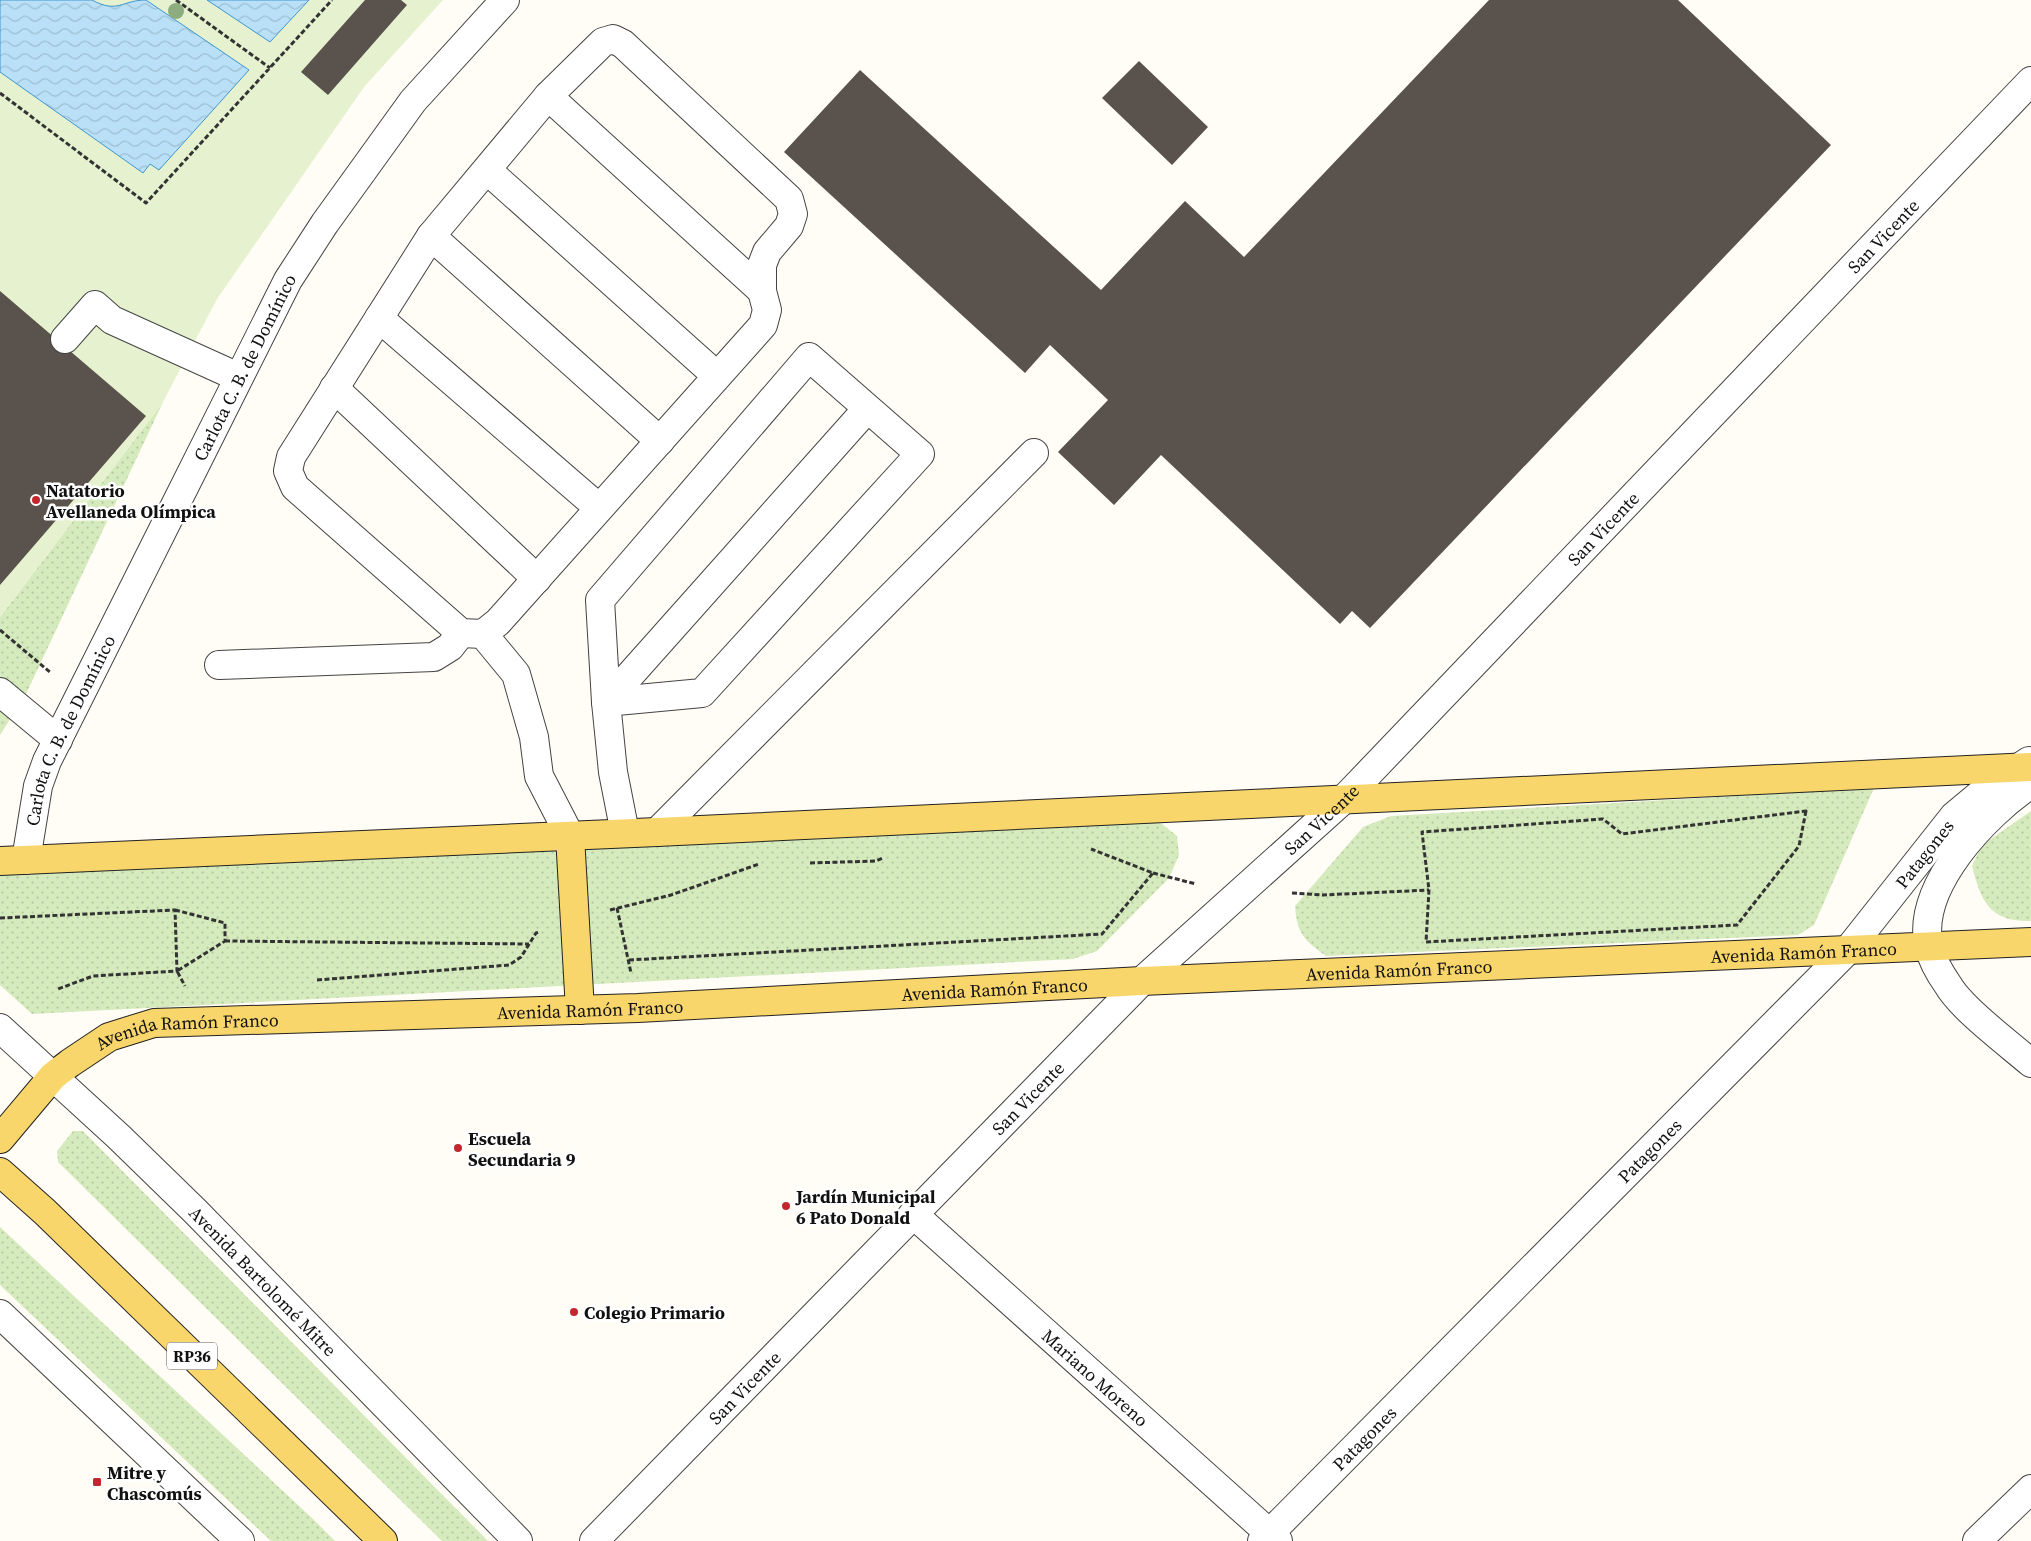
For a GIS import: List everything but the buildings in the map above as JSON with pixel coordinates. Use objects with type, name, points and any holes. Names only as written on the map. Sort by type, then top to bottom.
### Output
[{"type":"main road","points":[[13,861],[2028,769]]},
{"type":"main road","points":[[570,836],[580,1010]]},
{"type":"main road","name":"Avenida Ramón Franco","points":[[0,1139],[53,1076],[109,1037],[154,1023],[638,1008],[1142,981],[1929,948],[2031,942]]},
{"type":"main road","name":"RP36","points":[[0,1172],[45,1212],[383,1541]]},
{"type":"street","name":"Carlota C. B. de Domínico","points":[[13,861],[47,761],[288,280],[374,153],[413,101],[505,0]]},
{"type":"street","points":[[219,665],[434,657],[472,634],[498,622],[762,325],[767,310],[762,292],[761,274],[767,252],[789,226],[793,214],[789,199],[623,44],[613,39],[603,42],[548,96],[431,236],[291,457],[288,471],[295,487],[472,634],[516,674],[534,737],[539,776],[570,836]]},
{"type":"street","name":"San Vicente","points":[[594,1541],[1142,981],[1343,800],[2031,82]]},
{"type":"street","points":[[548,96],[762,292]]},
{"type":"street","points":[[486,170],[717,376]]},
{"type":"street","points":[[431,236],[660,440]]},
{"type":"street","points":[[65,339],[95,305],[112,320],[238,377]]},
{"type":"street","points":[[379,318],[599,508]]},
{"type":"street","points":[[606,702],[702,693],[920,454],[809,357],[600,600],[606,702],[613,772],[625,833]]},
{"type":"street","points":[[334,388],[537,579]]},
{"type":"street","points":[[606,702],[867,409]]},
{"type":"street","points":[[657,832],[1034,453]]},
{"type":"street","points":[[0,692],[58,740]]},
{"type":"street","points":[[2028,769],[2013,796],[1963,846],[1944,874],[1934,896],[1928,927],[1929,948],[1948,986],[1964,1004],[2031,1063]]},
{"type":"street","name":"Patagones","points":[[1270,1538],[1848,950],[1954,816],[1984,791],[2028,769]]},
{"type":"street","name":"Avenida Bartolomé Mitre","points":[[0,1028],[195,1211],[518,1541]]},
{"type":"street","name":"Mariano Moreno","points":[[913,1214],[1270,1538]]},
{"type":"street","points":[[0,1314],[240,1541]]},
{"type":"street","points":[[1977,1541],[2031,1489]]},
{"type":"path","points":[[0,93],[146,203],[332,0]]},
{"type":"path","points":[[179,1],[270,68]]},
{"type":"path","points":[[0,630],[56,677]]},
{"type":"path","points":[[1806,811],[1799,846],[1737,925],[1708,927],[1426,942],[1429,890],[1422,832],[1603,819],[1622,834],[1806,811]]},
{"type":"path","points":[[628,960],[1102,934],[1154,873],[1089,848]]},
{"type":"path","points":[[809,863],[876,861],[890,855]]},
{"type":"path","points":[[315,980],[509,964],[521,957],[536,933],[547,928],[601,920],[604,911],[671,895],[761,864]]},
{"type":"path","points":[[617,908],[638,1008]]},
{"type":"path","points":[[176,910],[177,971],[187,988]]},
{"type":"path","points":[[0,918],[176,910],[225,923],[225,941]]},
{"type":"path","points":[[58,989],[92,976],[177,971],[225,941],[530,944]]},
{"type":"green space","points":[[0,0],[443,0],[364,87],[217,299],[163,402],[0,617]]},
{"type":"green space","points":[[163,402],[26,694],[0,735],[0,617]]},
{"type":"green space","points":[[1874,788],[1814,925],[1798,935],[1326,956],[1303,936],[1296,916],[1295,906],[1363,827],[1391,816]]},
{"type":"green space","points":[[2031,811],[2031,921],[2005,918],[1989,907],[1979,889],[1972,866],[1982,845]]},
{"type":"green space","points":[[1143,817],[1162,824],[1177,836],[1179,855],[1169,878],[1097,951],[1073,959],[32,1014],[0,985],[0,875]]},
{"type":"green space","points":[[73,1131],[83,1131],[488,1541],[442,1541],[58,1162],[57,1151]]},
{"type":"green space","points":[[0,1227],[335,1541],[271,1541],[0,1285]]},
{"type":"water","points":[[0,0],[92,0],[108,6],[114,6],[146,0],[249,70],[159,170],[150,164],[143,173],[0,72]]},
{"type":"water","points":[[207,0],[309,0],[270,42]]},
{"type":"place","name":"Natatorio Avellaneda Olímpica","points":[[36,500]]},
{"type":"place","name":"Escuela Secundaria 9","points":[[458,1148]]},
{"type":"place","name":"Jardín Municipal 6 Pato Donald","points":[[786,1206]]},
{"type":"place","name":"Colegio Primario","points":[[574,1312]]},
{"type":"place","name":"Mitre y Chascomús","points":[[97,1482]]}]
